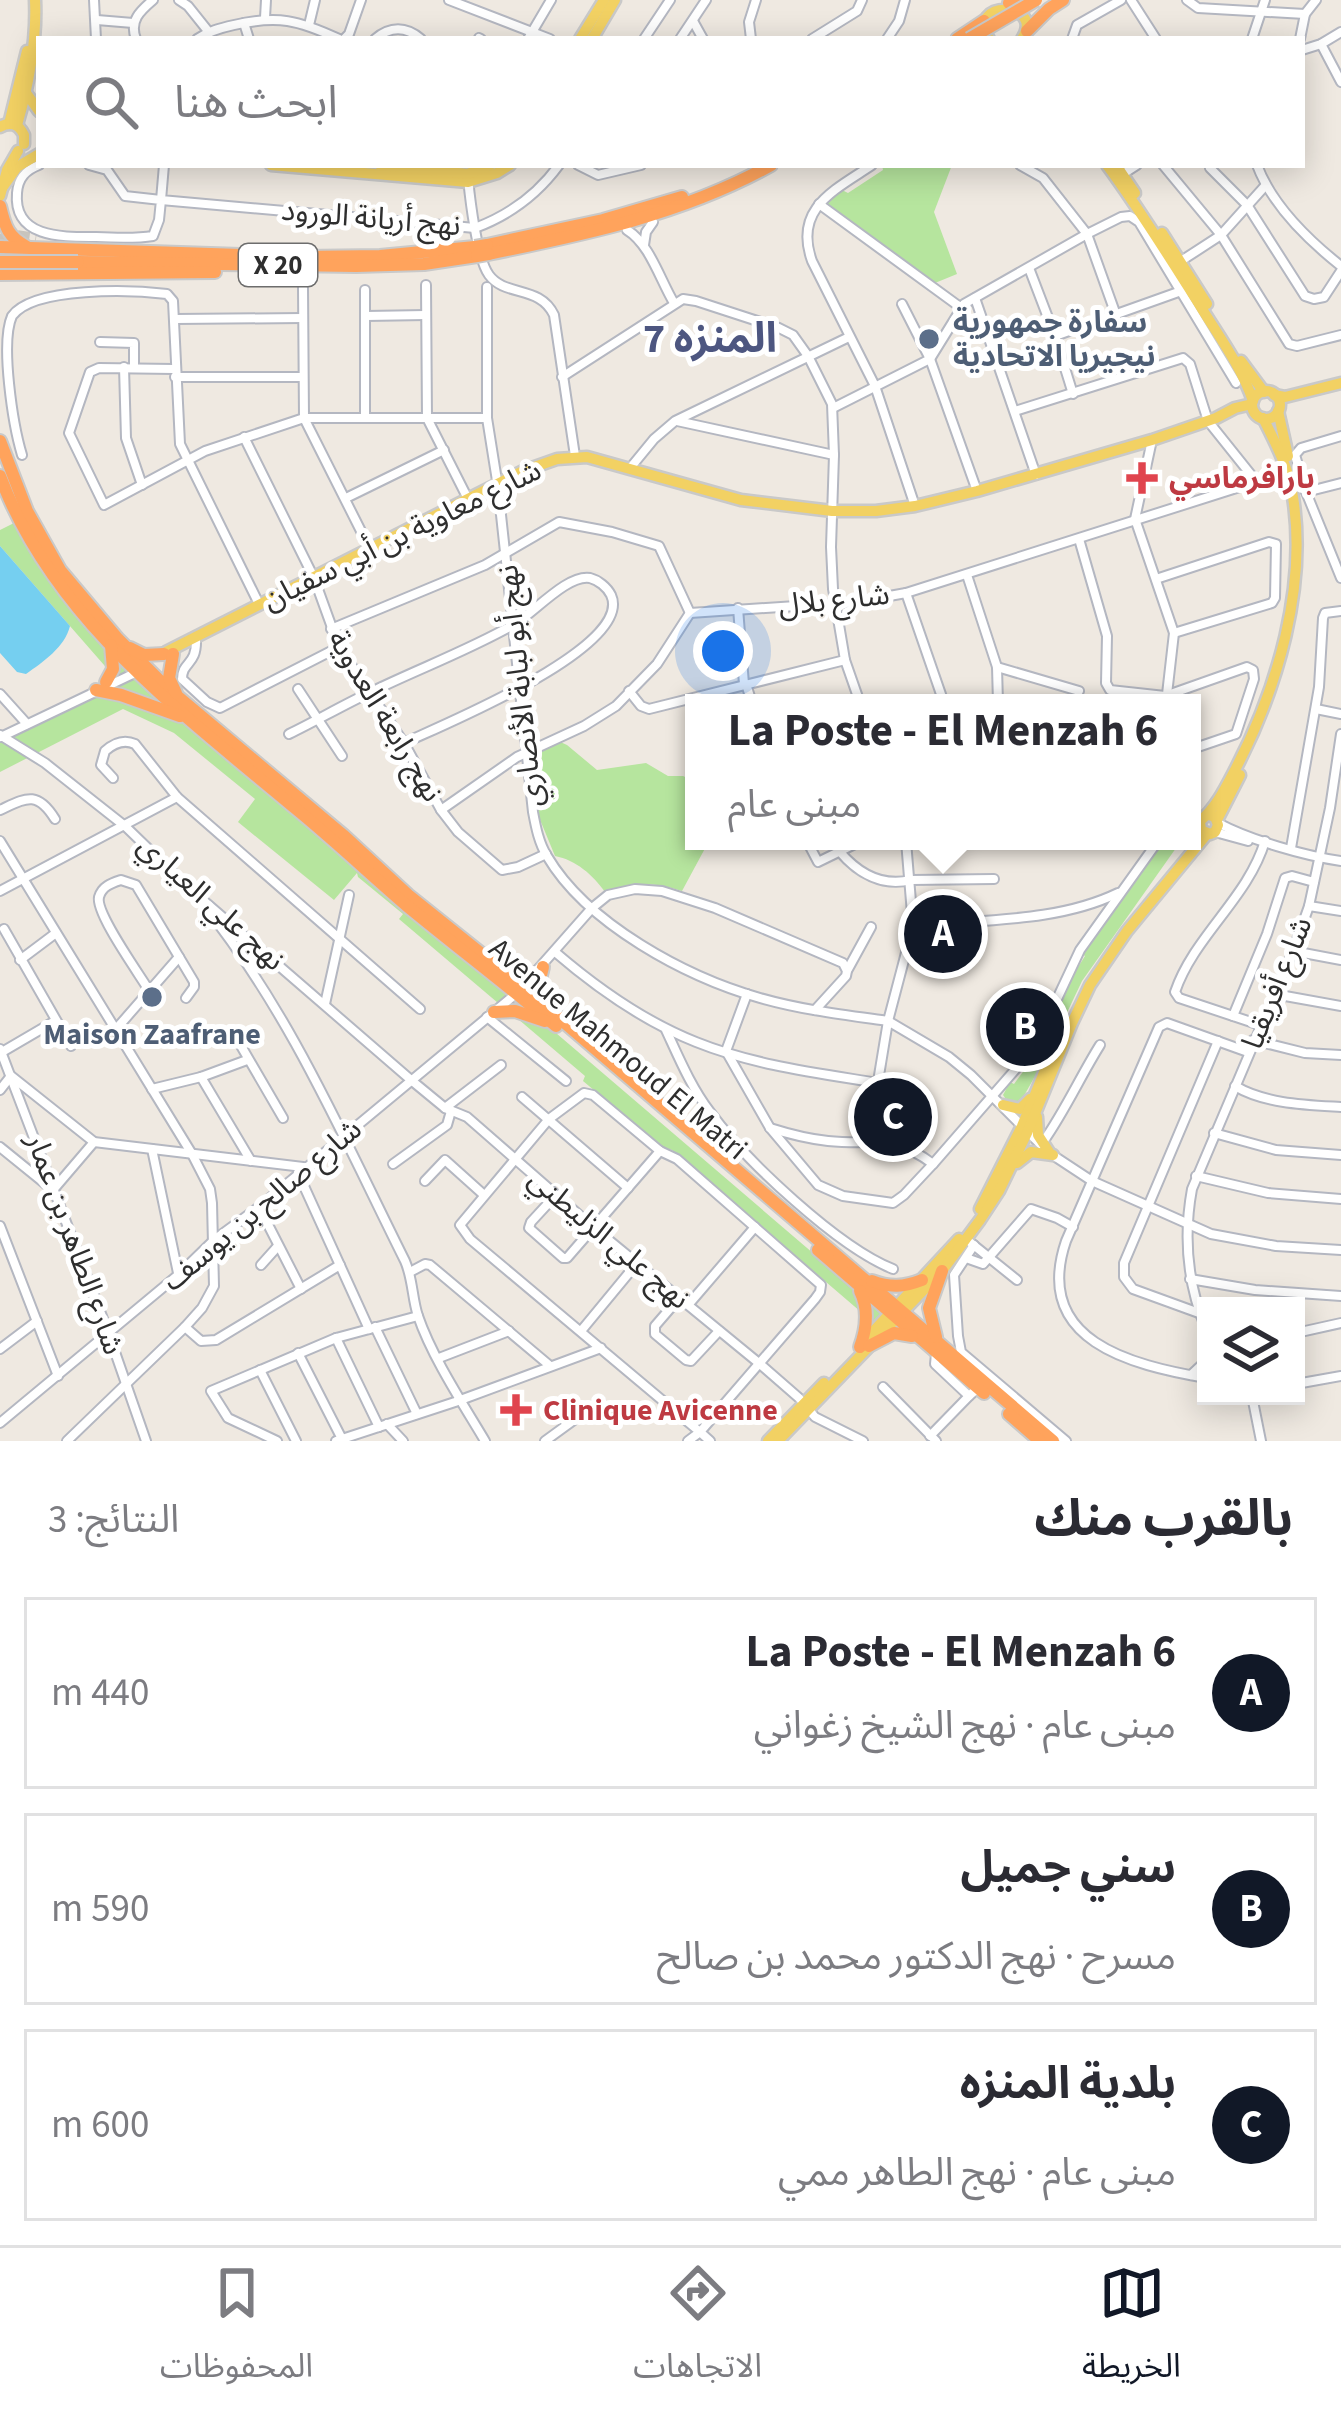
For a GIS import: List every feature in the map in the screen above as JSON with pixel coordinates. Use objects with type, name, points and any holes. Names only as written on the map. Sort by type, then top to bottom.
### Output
[{"type":"highway","points":[[974,36],[1036,0]]},
{"type":"highway","points":[[991,36],[1050,0]]},
{"type":"highway","points":[[1025,35],[1063,0]]},
{"type":"highway","points":[[961,36],[984,20]]},
{"type":"highway","name":"X 20","points":[[77,258],[424,264],[667,203],[749,168]]},
{"type":"highway","points":[[551,241],[653,222],[721,198],[766,168]]},
{"type":"highway","name":"X 20","points":[[0,259],[482,251],[551,241],[668,212],[766,168]]},
{"type":"highway","points":[[0,206],[11,237],[32,243],[302,257]]},
{"type":"highway","points":[[0,259],[32,243]]},
{"type":"highway","points":[[0,259],[90,272]]},
{"type":"highway","points":[[0,285],[20,277],[90,272],[356,266]]},
{"type":"highway","points":[[0,441],[16,487],[48,551],[114,642],[144,655],[168,654],[169,678],[180,699]]},
{"type":"highway","points":[[0,476],[38,556],[66,596],[139,668]]},
{"type":"highway","points":[[114,642],[113,669],[101,687],[186,718]]},
{"type":"highway","name":"Avenue Mahmoud El Matri","points":[[139,668],[494,963],[516,994],[546,1007],[836,1255],[858,1280]]},
{"type":"highway","name":"Avenue Mahmoud El Matri","points":[[139,668],[186,718],[858,1280]]},
{"type":"highway","points":[[543,967],[538,987],[546,1007]]},
{"type":"highway","points":[[491,1015],[514,1011],[556,1026]]},
{"type":"highway","points":[[937,1349],[929,1308],[942,1271]]},
{"type":"highway","points":[[858,1280],[894,1287],[922,1280]]},
{"type":"highway","points":[[858,1280],[1054,1441]]},
{"type":"highway","points":[[858,1280],[866,1308],[864,1347]]},
{"type":"highway","points":[[895,1312],[917,1338]]},
{"type":"highway","points":[[864,1347],[892,1334],[917,1338],[937,1349],[974,1392],[1040,1441]]},
{"type":"main road","points":[[3,152],[26,93],[34,50],[32,0]]},
{"type":"main road","points":[[1,192],[32,0]]},
{"type":"main road","points":[[582,36],[604,0]]},
{"type":"main road","points":[[594,36],[615,0]]},
{"type":"main road","points":[[984,20],[992,7],[1010,1],[1026,16],[1025,35]]},
{"type":"main road","points":[[982,3],[985,36]]},
{"type":"main road","points":[[26,93],[36,107]]},
{"type":"main road","points":[[1,192],[17,167],[36,152]]},
{"type":"main road","points":[[376,168],[468,178],[505,168]]},
{"type":"main road","points":[[468,178],[485,168]]},
{"type":"main road","points":[[1108,168],[1279,447],[1292,487],[1297,541],[1294,585],[1280,655],[1243,755],[1203,826]]},
{"type":"main road","points":[[1119,170],[1245,367],[1274,401],[1300,512],[1300,585],[1275,691],[1254,743],[1203,826]]},
{"type":"main road","points":[[1235,408],[1244,394],[1238,376]]},
{"type":"main road","points":[[1212,420],[1341,383]]},
{"type":"main road","points":[[1256,410],[1274,416],[1274,401]]},
{"type":"main road","name":"شارع معاوية بن أبي سفيان","points":[[139,668],[540,464],[575,456],[600,459],[741,500],[875,511],[915,506],[1036,475],[1212,420],[1235,408],[1256,410]]},
{"type":"main road","points":[[895,1312],[970,1242],[1010,1169],[1090,986],[1186,850]]},
{"type":"main road","points":[[1010,1148],[1012,1129],[1005,1107],[1020,1109],[1038,1096]]},
{"type":"main road","points":[[1010,1169],[1031,1152],[1048,1150],[1036,1124],[1038,1096]]},
{"type":"main road","points":[[768,1441],[864,1347],[975,1218],[1024,1130]]},
{"type":"main road","points":[[778,1441],[806,1407]]},
{"type":"street","points":[[94,0],[96,36]]},
{"type":"street","points":[[135,36],[133,22],[153,0]]},
{"type":"street","points":[[179,0],[208,32]]},
{"type":"street","points":[[265,18],[266,0]]},
{"type":"street","points":[[309,25],[316,0]]},
{"type":"street","points":[[346,36],[362,0]]},
{"type":"street","points":[[449,0],[531,35],[551,0]]},
{"type":"street","points":[[646,36],[670,0]]},
{"type":"street","points":[[682,36],[706,0]]},
{"type":"street","points":[[748,36],[756,0]]},
{"type":"street","points":[[825,36],[856,11],[862,0]]},
{"type":"street","points":[[889,36],[904,0]]},
{"type":"street","points":[[1073,36],[1077,25],[1121,0]]},
{"type":"street","points":[[1131,0],[1154,36]]},
{"type":"street","points":[[1187,0],[1198,8],[1221,4],[1305,14]]},
{"type":"street","points":[[1253,36],[1265,0]]},
{"type":"street","points":[[1301,36],[1305,14],[1316,0]]},
{"type":"street","points":[[202,36],[265,18],[309,25],[335,36]]},
{"type":"street","points":[[97,20],[133,22]]},
{"type":"street","points":[[692,20],[701,36]]},
{"type":"street","points":[[244,23],[248,36]]},
{"type":"street","points":[[380,36],[406,29],[416,36]]},
{"type":"street","points":[[1305,49],[1341,32]]},
{"type":"street","points":[[1321,44],[1341,82]]},
{"type":"street","points":[[36,167],[25,173],[17,188],[27,224],[59,237],[149,238],[157,232],[164,168]]},
{"type":"street","name":"نهج أريانة الورود","points":[[100,168],[107,170],[124,196],[475,228],[521,205],[557,168]]},
{"type":"street","points":[[584,168],[598,175],[626,168]]},
{"type":"street","points":[[868,168],[819,204],[806,229],[807,249],[874,386],[915,506]]},
{"type":"street","points":[[1025,168],[1042,178],[1088,234],[1115,315]]},
{"type":"street","points":[[1165,168],[1221,235],[1289,344],[1341,334]]},
{"type":"street","points":[[1210,168],[1247,206],[1305,296],[1324,297],[1341,269],[1265,186],[1258,168]]},
{"type":"street","points":[[468,178],[486,270],[492,278],[543,299],[554,315],[575,456]]},
{"type":"street","points":[[1181,261],[1221,235],[1265,186]]},
{"type":"street","points":[[819,204],[960,307]]},
{"type":"street","points":[[833,408],[931,359],[960,307],[1121,217],[1138,216]]},
{"type":"street","points":[[644,247],[653,222]]},
{"type":"street","points":[[627,230],[644,247],[674,303]]},
{"type":"street","points":[[1029,268],[1073,394]]},
{"type":"street","points":[[426,286],[427,418],[469,500]]},
{"type":"street","name":"نهج أبو لبابة الأنصاري","points":[[487,287],[487,418],[533,812],[546,854],[592,908],[664,957],[715,983],[814,1011],[888,1021]]},
{"type":"street","points":[[304,288],[304,418],[371,550]]},
{"type":"street","points":[[365,290],[365,418]]},
{"type":"street","points":[[1055,336],[1185,290]]},
{"type":"street","points":[[22,455],[6,382],[6,340],[14,314],[38,298],[58,295],[164,293],[173,301],[175,319],[177,433],[260,606]]},
{"type":"street","points":[[975,298],[1036,475]]},
{"type":"street","points":[[562,377],[682,299],[787,331],[799,341],[833,408],[835,604],[857,694]]},
{"type":"street","points":[[902,304],[931,359],[977,491]]},
{"type":"street","points":[[366,316],[426,315]]},
{"type":"street","points":[[175,319],[303,318]]},
{"type":"street","points":[[631,467],[675,421],[849,337]]},
{"type":"street","points":[[100,342],[134,343],[126,438],[142,485]]},
{"type":"street","points":[[1015,411],[1183,358],[1190,364],[1212,420]]},
{"type":"street","points":[[302,377],[96,368],[90,372],[70,433],[104,505],[186,460],[304,418],[487,418]]},
{"type":"street","name":"شارع بلال","points":[[690,613],[835,604],[906,593],[1251,482],[1252,476],[1212,420]]},
{"type":"street","points":[[675,421],[834,455]]},
{"type":"street","name":"نهج رابعة العدوية","points":[[244,436],[314,578],[339,647],[404,743],[441,810],[458,832],[502,870],[546,854]]},
{"type":"street","points":[[1341,436],[1296,452],[1306,492],[1341,578]]},
{"type":"street","points":[[1152,440],[1135,519],[1174,633],[1167,694]]},
{"type":"street","points":[[346,498],[443,450]]},
{"type":"street","points":[[1306,492],[1341,483]]},
{"type":"street","points":[[331,629],[505,555],[559,522],[654,543],[662,549],[690,613],[657,664],[599,718],[526,752],[441,810]]},
{"type":"street","points":[[1079,539],[1106,628],[1108,686],[1123,694]]},
{"type":"street","points":[[1156,579],[1273,543],[1277,548],[1272,603],[1174,633]]},
{"type":"street","points":[[967,575],[998,668],[998,694]]},
{"type":"street","points":[[289,734],[513,626],[574,580],[596,580],[610,594],[612,613],[607,624],[582,648],[520,688],[404,743]]},
{"type":"street","points":[[906,593],[941,694]]},
{"type":"street","points":[[738,608],[749,694]]},
{"type":"street","points":[[1291,848],[1316,709],[1323,618],[1328,612],[1341,611]]},
{"type":"street","points":[[191,642],[196,655],[182,671],[182,679],[220,708],[339,647]]},
{"type":"street","points":[[707,694],[845,660]]},
{"type":"street","points":[[1,736],[139,668]]},
{"type":"street","points":[[998,668],[1079,691]]},
{"type":"street","points":[[1179,694],[1252,668],[1254,679],[1238,731],[1201,746]]},
{"type":"street","points":[[298,689],[342,755]]},
{"type":"street","points":[[629,691],[650,709],[685,700]]},
{"type":"street","points":[[0,694],[27,724]]},
{"type":"street","points":[[1316,709],[1341,714]]},
{"type":"street","name":"شارع أفريقيا","points":[[1197,1305],[1190,1280],[1187,1225],[1196,1176],[1309,906],[1336,808],[1341,734]]},
{"type":"street","name":"نهج علي العياري","points":[[1,736],[45,763],[126,826],[190,888],[411,1080]]},
{"type":"street","points":[[113,778],[101,766],[102,758],[111,746],[128,741],[139,748],[177,797],[420,1009]]},
{"type":"street","points":[[0,891],[177,797]]},
{"type":"street","points":[[0,810],[33,798],[55,819]]},
{"type":"street","points":[[1203,826],[1341,861]]},
{"type":"street","points":[[0,841],[210,1189],[214,1286],[202,1308],[67,1441]]},
{"type":"street","points":[[1260,1024],[1179,998],[1176,989],[1199,945],[1268,843]]},
{"type":"street","points":[[811,850],[816,861],[844,850]]},
{"type":"street","points":[[868,1142],[888,1021],[913,926],[907,850]]},
{"type":"street","points":[[747,994],[726,1052],[770,1129],[824,1189],[885,1203],[899,1200],[1034,1048],[1080,950],[1152,850]]},
{"type":"street","points":[[840,852],[861,872],[898,884],[994,879]]},
{"type":"street","points":[[1233,1016],[1285,878],[1314,882]]},
{"type":"street","points":[[150,992],[100,910],[98,901],[105,886],[121,880],[136,886],[195,983],[186,998]]},
{"type":"street","points":[[190,888],[277,1007],[410,1272],[418,1316],[485,1441]]},
{"type":"street","name":"شارع صالح بن يوسف","points":[[0,1423],[214,1240],[516,994],[608,896],[651,889],[685,898],[843,963],[847,971]]},
{"type":"street","points":[[913,926],[1045,914],[1092,904],[1123,890]]},
{"type":"street","points":[[325,1004],[349,895]]},
{"type":"street","points":[[1309,906],[1341,910]]},
{"type":"street","points":[[814,1011],[846,976],[871,927]]},
{"type":"street","points":[[4,929],[71,1046]]},
{"type":"street","points":[[232,940],[243,932]]},
{"type":"street","points":[[20,959],[56,933]]},
{"type":"street","points":[[1293,951],[1341,960]]},
{"type":"street","points":[[555,952],[604,992],[700,1044],[788,1069],[878,1083]]},
{"type":"street","points":[[117,1028],[180,957]]},
{"type":"street","points":[[1274,994],[1341,1006]]},
{"type":"street","points":[[491,1015],[566,1081]]},
{"type":"street","points":[[1,1050],[55,1021]]},
{"type":"street","points":[[888,1021],[949,1057],[1024,1130],[1092,1181],[1187,1225],[1238,1240],[1341,1250]]},
{"type":"street","points":[[1197,1376],[1106,1351],[1088,1338],[1065,1303],[1059,1274],[1072,1227],[1157,1029],[1167,1023],[1248,1052]]},
{"type":"street","points":[[665,1028],[710,1113],[747,1156],[830,1229],[893,1269]]},
{"type":"street","points":[[220,1036],[237,1039],[283,1118]]},
{"type":"street","points":[[1253,1040],[1305,1053],[1341,1055]]},
{"type":"street","points":[[1197,1311],[1137,1292],[1127,1284],[1124,1263],[1218,1042]]},
{"type":"street","points":[[1048,1150],[1100,1045]]},
{"type":"street","name":"شارع الطاهر بن عمار","points":[[1,1050],[108,1332],[143,1439]]},
{"type":"street","points":[[152,1089],[248,1060]]},
{"type":"street","points":[[393,1164],[447,1125],[448,1110],[501,1065]]},
{"type":"street","points":[[0,1090],[11,1076],[94,1142],[301,1170],[340,1264],[417,1414]]},
{"type":"street","points":[[201,1077],[252,1163]]},
{"type":"street","name":"نهج علي الزليطني","points":[[411,1080],[448,1110],[467,1117],[824,1422],[863,1441]]},
{"type":"street","points":[[1234,1087],[1275,1100],[1341,1107]]},
{"type":"street","points":[[688,1441],[700,1432],[760,1364],[821,1288],[676,1159],[586,1092],[549,1119],[460,1225],[470,1239],[601,1348],[700,1432],[710,1441]]},
{"type":"street","points":[[23,1105],[28,1097],[37,1096]]},
{"type":"street","points":[[522,1097],[628,1188]]},
{"type":"street","points":[[770,1129],[831,1142],[905,1146],[933,1164]]},
{"type":"street","points":[[1214,1133],[1276,1150],[1341,1155]]},
{"type":"street","points":[[0,1147],[53,1190],[94,1142]]},
{"type":"street","points":[[152,1149],[178,1275]]},
{"type":"street","points":[[555,1196],[529,1226],[563,1258],[570,1257],[660,1151]]},
{"type":"street","points":[[425,1181],[445,1160],[484,1195]]},
{"type":"street","points":[[1196,1176],[1285,1196],[1341,1199]]},
{"type":"street","points":[[259,1207],[301,1289]]},
{"type":"street","points":[[966,1258],[981,1265],[1031,1209],[1072,1227]]},
{"type":"street","points":[[0,1226],[58,1376]]},
{"type":"street","points":[[688,1304],[755,1227]]},
{"type":"street","points":[[1017,1280],[970,1242],[954,1278],[962,1352],[1066,1441]]},
{"type":"street","points":[[261,1265],[278,1246]]},
{"type":"street","points":[[580,1331],[638,1262]]},
{"type":"street","points":[[184,1327],[200,1341],[216,1340],[340,1264]]},
{"type":"street","points":[[410,1272],[430,1264],[548,1365]]},
{"type":"street","points":[[1190,1280],[1341,1296]]},
{"type":"street","points":[[680,1298],[655,1326],[655,1334],[691,1361],[719,1331]]},
{"type":"street","points":[[278,1441],[224,1415],[211,1393],[214,1389],[336,1339],[418,1316]]},
{"type":"street","points":[[0,1349],[37,1321]]},
{"type":"street","points":[[1305,1331],[1341,1323]]},
{"type":"street","points":[[439,1358],[511,1330]]},
{"type":"street","points":[[336,1339],[383,1425],[403,1441]]},
{"type":"street","points":[[298,1353],[339,1440],[601,1348]]},
{"type":"street","points":[[1191,1375],[1197,1369]]},
{"type":"street","points":[[260,1370],[296,1441]]},
{"type":"street","points":[[1305,1382],[1341,1376]]},
{"type":"street","points":[[883,1387],[933,1438],[974,1392]]},
{"type":"street","points":[[545,1441],[600,1402]]},
{"type":"street","points":[[1254,1405],[1262,1441]]},
{"type":"green space","points":[[951,168],[934,212],[957,274],[935,283],[826,203],[883,170]]},
{"type":"green space","points":[[14,523],[55,588],[105,647],[505,992],[505,997],[498,1003],[399,919],[403,914],[357,873],[334,900],[238,822],[255,799],[174,733],[123,709],[0,772],[0,742],[118,681],[0,546],[0,530]]},
{"type":"green space","points":[[556,740],[597,770],[646,763],[668,776],[685,777],[685,850],[704,850],[682,891],[643,884],[605,892],[583,869],[555,856],[536,810],[532,755]]},
{"type":"green space","points":[[1154,850],[1175,850],[1082,981],[1021,1101],[1008,1102],[1003,1095],[1043,1045],[1085,956],[1081,953]]},
{"type":"green space","points":[[511,1013],[543,1023],[556,1033],[883,1313],[868,1329],[861,1312],[672,1150],[662,1147],[583,1081],[585,1076]]},
{"type":"water","points":[[0,546],[70,626],[58,647],[26,674],[17,672],[0,653]]},
{"type":"tunnel","points":[[0,240],[36,239]]},
{"type":"place","name":"سفارة جمهورية نيجيريا الاتحادية","points":[[929,339]]},
{"type":"place","name":"بارافرماسي","points":[[1142,478]]},
{"type":"place","name":"La Poste - El Menzah 6","points":[[943,934]]},
{"type":"place","name":"Maison Zaafrane","points":[[152,997]]},
{"type":"place","name":"سني جميل","points":[[1025,1027]]},
{"type":"place","name":"بلدية المنزه","points":[[893,1117]]},
{"type":"place","name":"Clinique Avicenne","points":[[516,1410]]},
{"type":"district","name":"المنزه 7","points":[[710,339]]}]
